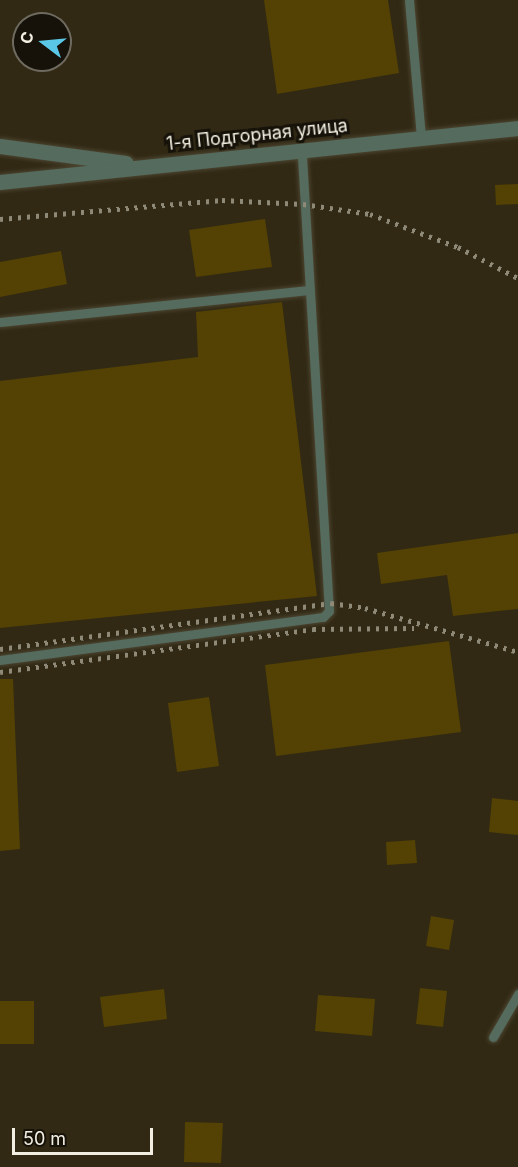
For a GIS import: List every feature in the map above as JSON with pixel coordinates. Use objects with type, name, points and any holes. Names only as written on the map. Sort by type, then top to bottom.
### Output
[{"type":"street","name":"1-я Подгорная улица","points":[[0,182],[518,128]]},
{"type":"street","points":[[0,146],[150,166]]},
{"type":"lane","points":[[409,0],[421,138]]},
{"type":"lane","points":[[0,660],[323,617],[329,611],[302,150]]},
{"type":"lane","points":[[0,322],[309,290]]},
{"type":"lane","points":[[493,1037],[518,994]]},
{"type":"building","points":[[264,0],[388,0],[399,73],[277,94]]},
{"type":"building","points":[[518,184],[518,204],[496,205],[495,185]]},
{"type":"building","points":[[265,219],[272,267],[196,277],[189,230]]},
{"type":"building","points":[[61,251],[67,284],[0,297],[0,262]]},
{"type":"building","points":[[282,302],[317,596],[0,628],[0,381],[198,357],[196,312]]},
{"type":"building","points":[[518,533],[518,609],[453,616],[447,575],[381,584],[377,553]]},
{"type":"building","points":[[449,641],[461,732],[276,756],[265,665]]},
{"type":"building","points":[[0,679],[13,679],[20,849],[0,851]]},
{"type":"building","points":[[209,697],[219,766],[177,772],[168,703]]},
{"type":"building","points":[[492,798],[518,801],[518,835],[489,832]]},
{"type":"building","points":[[415,840],[417,863],[387,865],[386,842]]},
{"type":"building","points":[[431,916],[454,920],[449,950],[426,946]]},
{"type":"building","points":[[420,988],[447,991],[443,1027],[416,1024]]},
{"type":"building","points":[[164,989],[167,1019],[104,1027],[100,997]]},
{"type":"building","points":[[318,995],[375,999],[372,1036],[315,1031]]},
{"type":"building","points":[[0,1001],[34,1001],[34,1044],[0,1044]]},
{"type":"building","points":[[185,1122],[223,1123],[221,1163],[184,1162]]},
{"type":"railway","points":[[0,219],[222,200],[303,204],[370,214],[458,247],[518,278]]},
{"type":"railway","points":[[0,649],[331,603],[365,608],[518,652]]},
{"type":"railway","points":[[0,672],[313,629],[414,628]]}]
